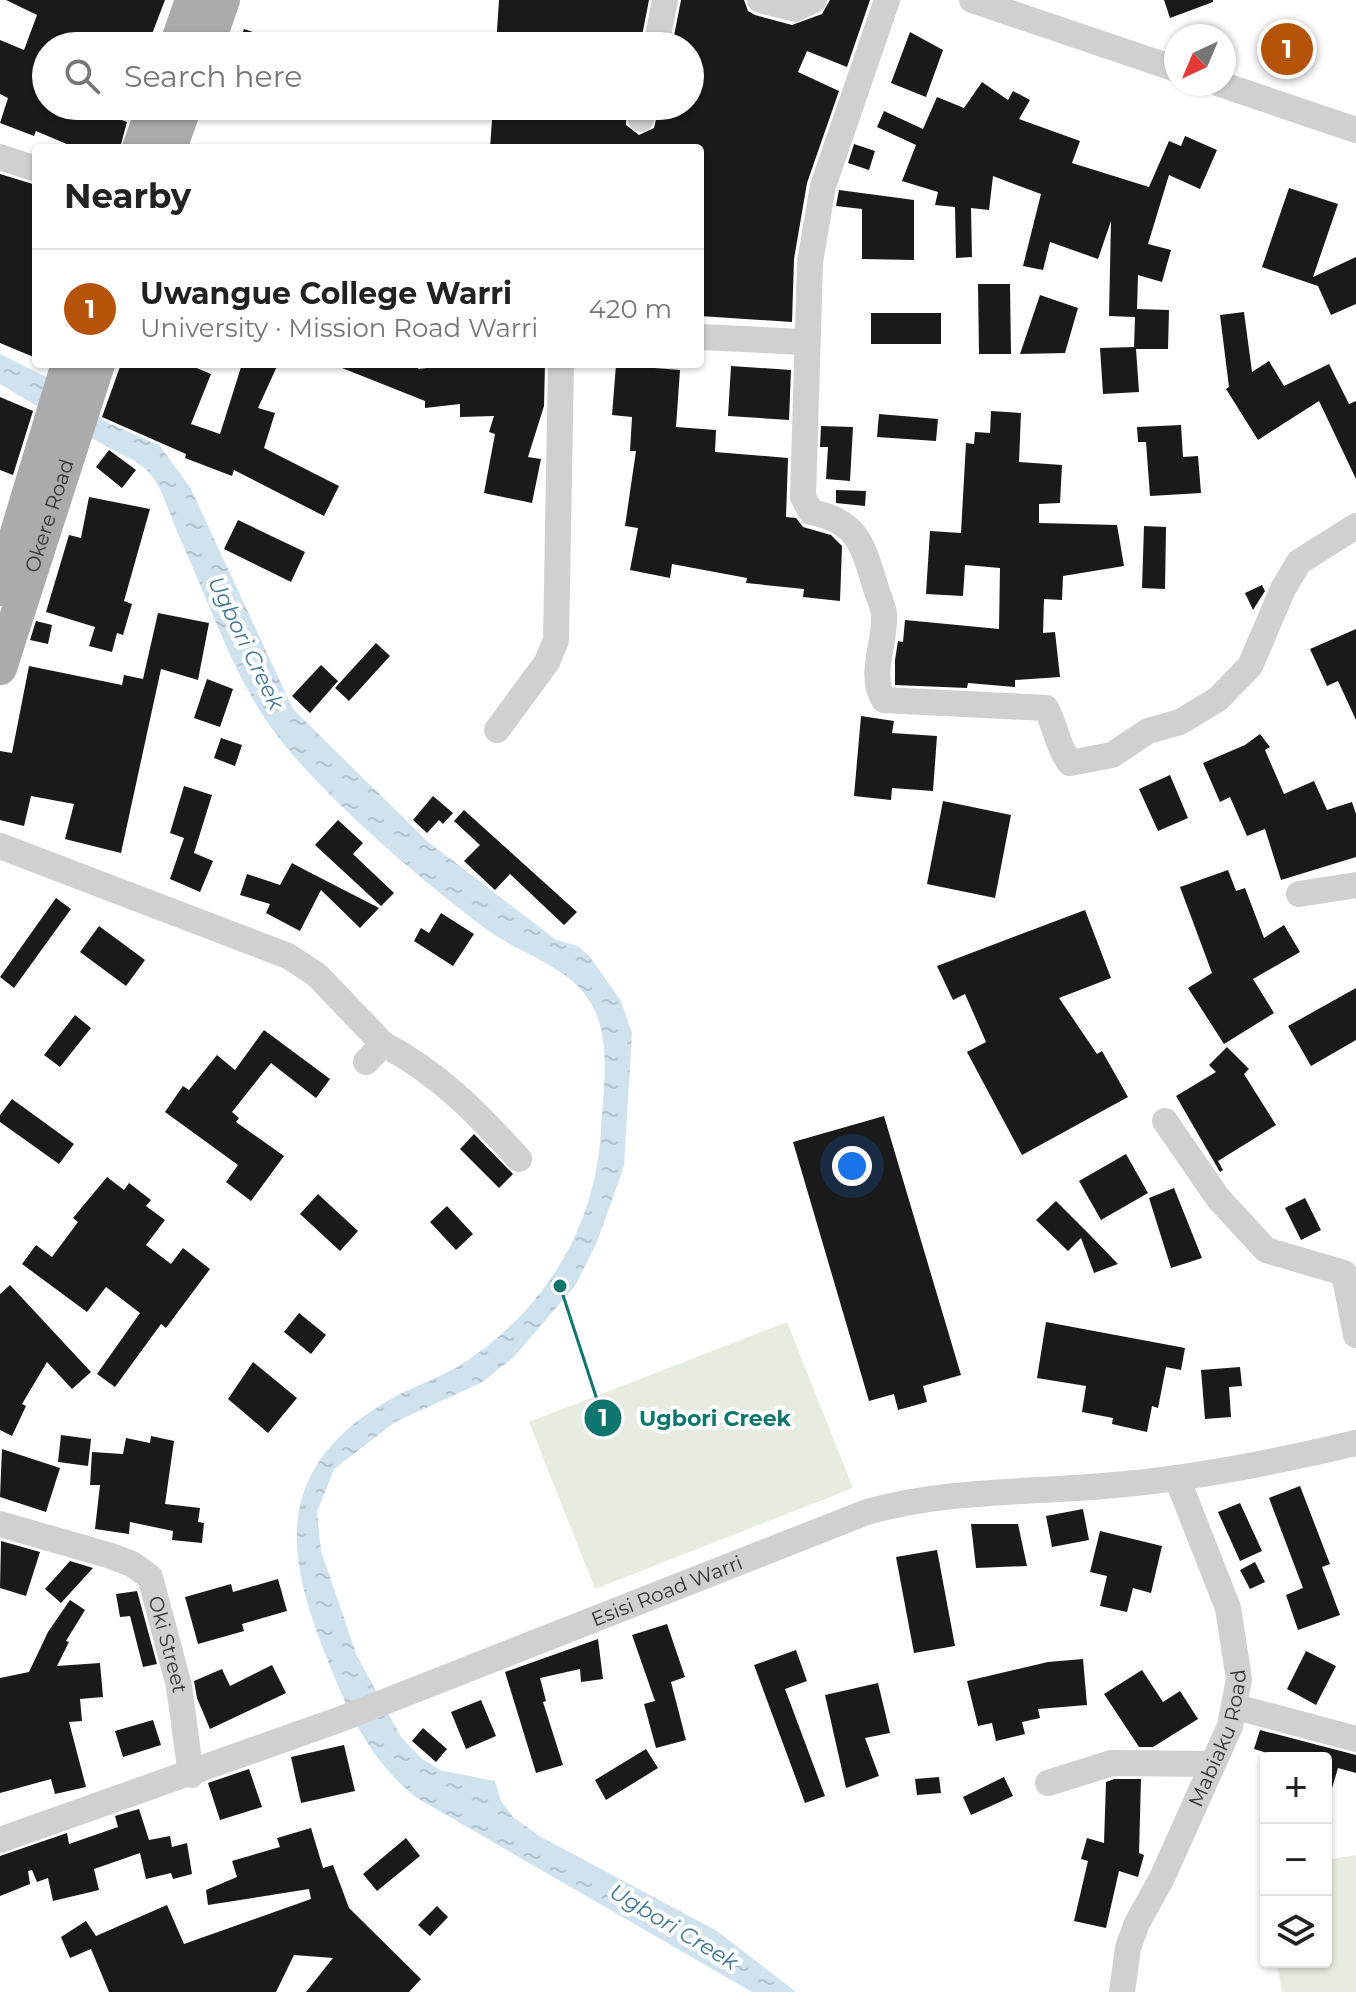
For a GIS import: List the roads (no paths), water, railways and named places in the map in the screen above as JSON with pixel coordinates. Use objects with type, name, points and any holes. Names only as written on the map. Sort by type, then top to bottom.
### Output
[{"type":"main road","points":[[181,32],[192,0]]},
{"type":"main road","points":[[212,32],[223,0]]},
{"type":"main road","points":[[140,144],[149,120]]},
{"type":"main road","points":[[171,144],[180,120]]},
{"type":"main road","name":"Okere Road","points":[[0,668],[72,382],[92,368]]},
{"type":"main road","name":"Okere Road","points":[[0,589],[60,435]]},
{"type":"street","points":[[659,32],[665,0]]},
{"type":"street","points":[[760,0],[795,9],[814,0]]},
{"type":"street","points":[[887,0],[823,186],[810,262],[805,342],[804,502],[811,512],[840,519],[852,528],[867,559],[884,614],[877,681],[884,700],[1046,708],[1058,729],[1059,749],[1070,763],[1112,755],[1148,731],[1180,722],[1218,699],[1250,666],[1283,589],[1299,562],[1356,526]]},
{"type":"street","points":[[972,0],[1164,65]]},
{"type":"street","points":[[1236,89],[1356,130]]},
{"type":"street","points":[[0,157],[32,168]]},
{"type":"street","points":[[704,337],[805,342]]},
{"type":"street","points":[[497,730],[547,662],[556,640],[561,368]]},
{"type":"street","points":[[0,846],[288,956],[317,975],[374,1053],[421,1065],[472,1108],[519,1159]]},
{"type":"street","points":[[1299,894],[1356,885]]},
{"type":"street","points":[[1165,1121],[1218,1198],[1266,1250],[1344,1273],[1356,1335]]},
{"type":"street","name":"Esisi Road Warri","points":[[0,1840],[191,1775],[341,1719],[867,1512],[915,1499],[1177,1478],[1282,1461],[1356,1443]]},
{"type":"street","name":"Mabiaku Road","points":[[1122,1992],[1128,1948],[1137,1923],[1162,1878],[1236,1707],[1238,1658],[1228,1608],[1177,1478]]},
{"type":"street","name":"Oki Street","points":[[0,1524],[111,1556],[132,1564],[150,1577],[179,1686],[191,1775]]},
{"type":"street","points":[[1236,1707],[1356,1739]]},
{"type":"street","points":[[1048,1783],[1112,1763],[1213,1764]]},
{"type":"water","points":[[0,354],[52,380],[106,422],[159,445],[190,487],[293,709],[427,841],[556,940],[578,946],[590,957],[621,1001],[632,1033],[624,1166],[597,1242],[575,1286],[513,1358],[481,1383],[395,1422],[334,1469],[317,1512],[321,1551],[357,1656],[401,1737],[421,1758],[440,1770],[495,1781],[501,1801],[513,1817],[541,1837],[717,1931],[796,1992],[752,1992],[417,1798],[370,1747],[348,1708],[308,1606],[300,1571],[297,1539],[300,1508],[309,1479],[326,1452],[350,1427],[384,1403],[441,1376],[489,1345],[540,1294],[560,1265],[589,1201],[597,1166],[605,1069],[600,1025],[595,1011],[575,983],[486,929],[408,867],[331,795],[287,748],[239,673],[163,495],[151,475],[136,462],[0,384]]},
{"type":"place","name":"Uwangue College Warri","points":[[1287,49]]},
{"type":"place","name":"Ugbori Creek","points":[[560,1286]]}]
